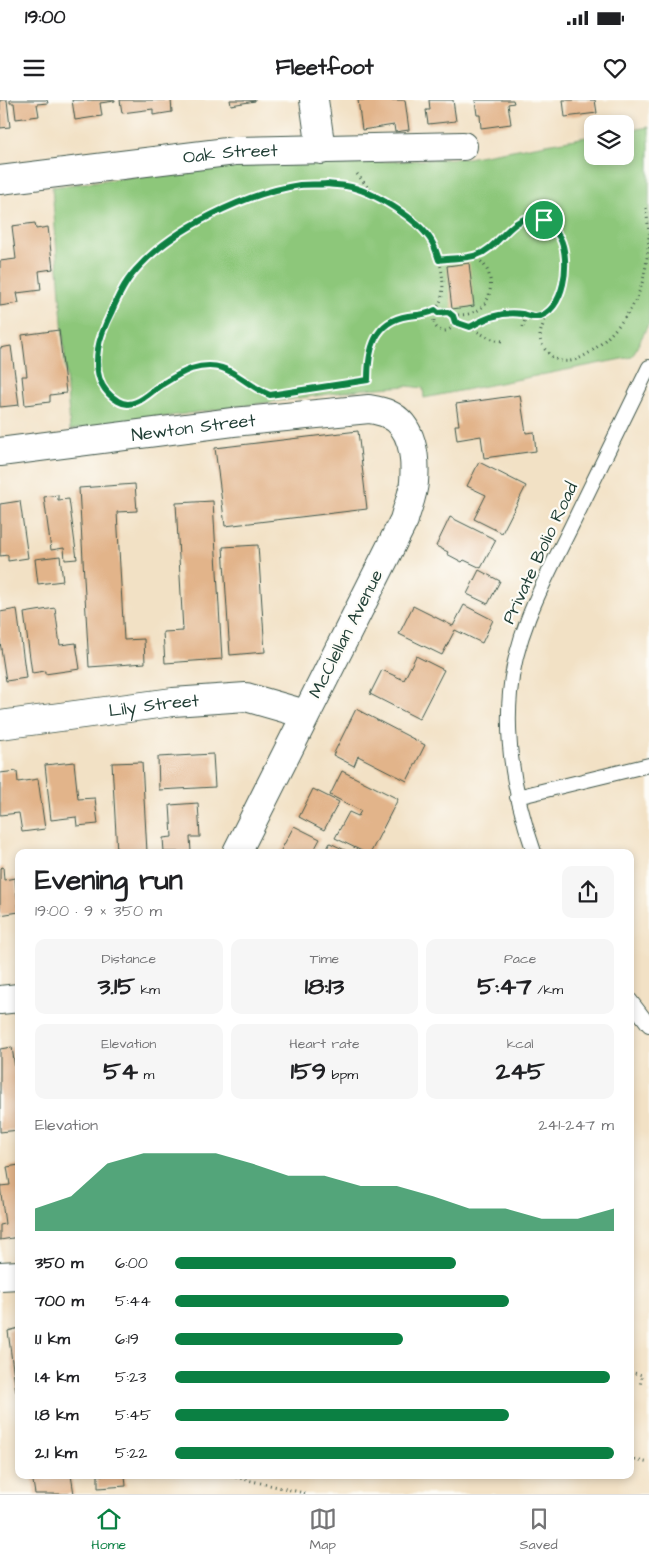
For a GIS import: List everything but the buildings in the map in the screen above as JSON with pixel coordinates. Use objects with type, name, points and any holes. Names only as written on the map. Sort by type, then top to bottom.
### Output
[{"type":"street","points":[[314,100],[321,150]]},
{"type":"street","name":"Oak Street","points":[[0,180],[235,151],[463,146]]},
{"type":"street","name":"Newton Street","points":[[0,452],[233,422],[378,411]]},
{"type":"street","name":"McClellan Avenue","points":[[238,849],[404,520],[414,484],[414,454],[409,437],[402,424],[378,411]]},
{"type":"street","name":"Lily Street","points":[[0,725],[173,702],[246,697],[305,714]]},
{"type":"street","points":[[0,1000],[15,998]]},
{"type":"street","points":[[0,1276],[15,1274]]},
{"type":"lane","name":"Private Bolio Road","points":[[533,849],[517,797],[510,758],[510,701],[515,665],[531,610],[649,367]]},
{"type":"lane","points":[[517,797],[649,765]]},
{"type":"lane","points":[[634,1005],[649,1025]]},
{"type":"path","points":[[270,395],[231,370],[204,366],[173,377],[142,400],[131,404],[119,402],[101,383],[96,370],[100,338],[123,289],[134,272],[152,253],[206,218],[248,199],[301,185],[327,184],[347,186],[381,199],[403,214],[428,236],[439,260],[443,291],[441,300],[435,310],[425,314],[396,318],[385,325],[376,336],[371,351],[368,380],[378,411]]},
{"type":"path","points":[[439,260],[477,255],[485,251],[514,224],[535,217],[544,220],[560,239],[566,258],[565,277],[560,294],[549,311],[540,336],[543,347],[553,357],[566,362],[580,358],[593,350],[629,312],[644,274],[648,258],[649,233],[646,208]]},
{"type":"path","points":[[455,322],[449,330],[443,331],[437,328],[434,322],[438,313],[444,311],[453,316],[472,314],[485,304],[489,296],[491,287],[488,270],[482,262],[470,256]]},
{"type":"path","points":[[435,310],[438,313]]},
{"type":"path","points":[[470,327],[495,316],[520,314],[535,317],[549,311]]},
{"type":"path","points":[[523,326],[526,315]]},
{"type":"path","points":[[453,316],[455,322]]},
{"type":"path","points":[[455,322],[470,327],[495,341],[503,341]]},
{"type":"path","points":[[339,384],[368,380]]},
{"type":"path","points":[[634,1373],[642,1375],[640,1386]]},
{"type":"path","points":[[634,1460],[649,1463]]},
{"type":"path","points":[[243,1479],[308,1494]]},
{"type":"green space","points":[[649,127],[649,323],[632,357],[424,398],[423,388],[407,386],[365,389],[70,430],[52,187],[232,164],[316,161],[350,163],[467,158],[584,137],[584,165],[634,165],[634,130]]},
{"type":"route","points":[[327,184],[347,186],[364,191],[381,199],[403,214],[428,236],[438,254],[439,260],[477,255],[485,251],[514,224],[535,217],[544,220],[560,239],[566,258],[565,277],[560,294],[549,311],[535,317],[520,314],[495,316],[470,327],[455,322],[450,313],[444,311],[438,313],[435,310],[425,314],[396,318],[385,325],[376,336],[371,351],[368,380],[270,395],[231,370],[204,366],[173,377],[142,400],[131,404],[119,402],[109,393],[101,383],[96,370],[100,338],[114,306],[134,272],[152,253],[174,238],[206,218],[248,199],[301,185],[327,184]]}]
